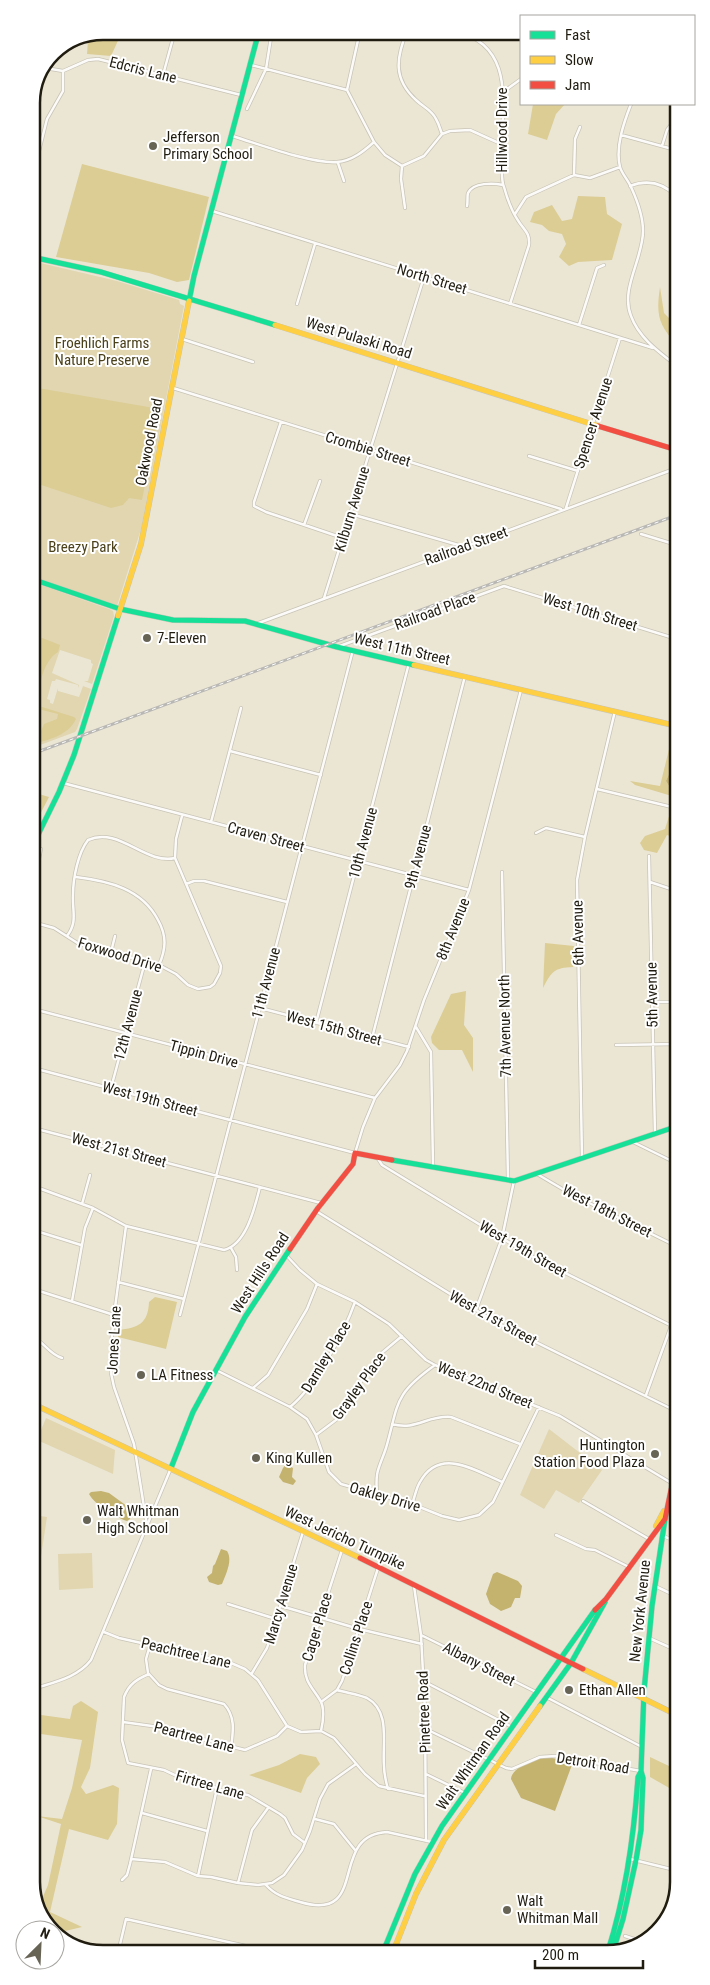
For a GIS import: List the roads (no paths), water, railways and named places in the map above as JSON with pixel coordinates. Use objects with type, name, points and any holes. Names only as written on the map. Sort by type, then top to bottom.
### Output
[{"type":"main road","name":"Oakwood Road","points":[[40,830],[63,783],[145,530],[189,299],[256,40]]},
{"type":"main road","name":"West Pulaski Road","points":[[40,259],[100,272],[670,448]]},
{"type":"main road","name":"West 11th Street","points":[[40,582],[120,609],[173,620],[236,621],[256,624],[337,647],[670,724]]},
{"type":"main road","points":[[355,1153],[514,1181],[582,1160],[670,1129]]},
{"type":"main road","name":"West Hills Road","points":[[171,1468],[193,1412],[245,1317],[316,1211],[353,1164],[355,1153]]},
{"type":"main road","name":"West Jericho Turnpike","points":[[40,1407],[414,1584],[670,1712]]},
{"type":"main road","name":"New York Avenue","points":[[610,1945],[619,1918],[641,1830],[644,1698],[654,1585],[670,1493]]},
{"type":"main road","name":"Walt Whitman Road","points":[[649,1539],[664,1510],[670,1493]]},
{"type":"main road","name":"Walt Whitman Road","points":[[396,1945],[425,1874],[440,1847],[497,1764],[571,1663],[606,1599],[665,1519]]},
{"type":"main road","points":[[649,1539],[657,1535],[663,1536]]},
{"type":"main road","name":"Walt Whitman Road","points":[[386,1945],[409,1886],[442,1826],[597,1608],[606,1599]]},
{"type":"main road","points":[[440,1847],[438,1839],[442,1826]]},
{"type":"main road","points":[[425,1874],[436,1847],[432,1842]]},
{"type":"main road","name":"New York Avenue","points":[[615,1944],[623,1919],[633,1860]]},
{"type":"street","points":[[163,75],[173,40]]},
{"type":"street","points":[[247,109],[266,70],[271,40]]},
{"type":"street","points":[[358,40],[348,90],[374,142],[386,155],[402,166]]},
{"type":"street","points":[[404,40],[399,54],[398,67],[402,81],[417,101],[433,115],[442,134]]},
{"type":"street","name":"Hillwood Drive","points":[[477,40],[496,59],[500,70],[503,92],[501,144],[503,185],[515,214],[530,238],[510,304]]},
{"type":"street","name":"Edcris Lane","points":[[63,71],[88,60],[98,59],[241,95]]},
{"type":"street","points":[[249,65],[348,90]]},
{"type":"street","points":[[40,147],[48,119],[63,91],[63,71],[50,69]]},
{"type":"street","points":[[503,92],[520,80]]},
{"type":"street","points":[[632,105],[621,135],[619,147],[620,167],[630,186],[641,218],[643,235],[628,305],[635,325],[653,348],[670,361]]},
{"type":"street","points":[[662,146],[670,126]]},
{"type":"street","points":[[574,175],[575,139],[580,128]]},
{"type":"street","points":[[402,166],[424,156],[442,134],[455,130],[470,130],[501,144]]},
{"type":"street","points":[[621,135],[670,148]]},
{"type":"street","points":[[230,136],[309,158],[338,162],[355,157],[374,142]]},
{"type":"street","points":[[338,162],[344,180]]},
{"type":"street","points":[[402,166],[401,179],[405,208]]},
{"type":"street","points":[[515,214],[526,196],[574,175],[590,178],[620,167]]},
{"type":"street","points":[[630,186],[641,182],[653,182],[664,186],[670,191]]},
{"type":"street","points":[[467,206],[468,192],[473,187],[494,184],[503,185]]},
{"type":"street","name":"North Street","points":[[212,211],[653,348]]},
{"type":"street","points":[[296,304],[315,244]]},
{"type":"street","points":[[579,325],[598,268],[604,265]]},
{"type":"street","name":"Kilburn Avenue","points":[[324,598],[424,277]]},
{"type":"street","name":"Spencer Avenue","points":[[565,509],[620,338]]},
{"type":"street","points":[[182,340],[253,362]]},
{"type":"street","name":"Crombie Street","points":[[172,388],[565,509]]},
{"type":"street","points":[[281,422],[254,506],[343,538]]},
{"type":"street","points":[[529,456],[578,471]]},
{"type":"street","name":"Railroad Street","points":[[256,624],[670,471]]},
{"type":"street","points":[[304,525],[320,481]]},
{"type":"street","points":[[351,514],[463,547]]},
{"type":"street","points":[[641,534],[670,543]]},
{"type":"street","name":"West 10th Street","points":[[504,586],[670,637]]},
{"type":"street","name":"Railroad Place","points":[[337,647],[504,586]]},
{"type":"street","name":"11th Avenue","points":[[180,1315],[353,650]]},
{"type":"street","name":"10th Avenue","points":[[316,1023],[409,663]]},
{"type":"street","name":"9th Avenue","points":[[372,1038],[465,676]]},
{"type":"street","name":"8th Avenue","points":[[355,1153],[375,1098],[400,1065],[409,1047],[424,1000],[469,890],[521,690]]},
{"type":"street","points":[[211,822],[241,708]]},
{"type":"street","name":"6th Avenue","points":[[582,1160],[577,880],[585,838],[616,711]]},
{"type":"street","points":[[230,751],[321,775]]},
{"type":"street","name":"Craven Street","points":[[63,783],[182,816],[469,890]]},
{"type":"street","points":[[597,789],[670,807]]},
{"type":"street","points":[[182,816],[176,839],[175,858],[186,884],[194,881],[204,881],[287,902]]},
{"type":"street","points":[[536,833],[546,828],[585,838]]},
{"type":"street","points":[[67,936],[75,920],[73,894],[79,855],[88,840],[92,838],[105,838],[127,843],[159,858],[175,858]]},
{"type":"street","name":"5th Avenue","points":[[649,856],[655,1134]]},
{"type":"street","name":"7th Avenue North","points":[[502,872],[508,1179]]},
{"type":"street","points":[[76,877],[118,886],[136,894],[150,906],[160,922],[165,939],[165,946],[159,965]]},
{"type":"street","points":[[650,882],[670,889]]},
{"type":"street","name":"Foxwood Drive","points":[[40,924],[54,928],[79,944],[159,965],[176,974],[188,985],[198,989],[210,987],[214,984],[220,973],[221,966],[186,884]]},
{"type":"street","points":[[111,952],[115,936]]},
{"type":"street","name":"12th Avenue","points":[[111,1088],[145,962]]},
{"type":"street","points":[[652,1002],[670,1002]]},
{"type":"street","name":"West 15th Street","points":[[260,1008],[409,1047]]},
{"type":"street","name":"Tippin Drive","points":[[40,1011],[375,1098]]},
{"type":"street","points":[[416,1027],[431,1052],[433,1166]]},
{"type":"street","points":[[616,1045],[670,1044]]},
{"type":"street","name":"West 19th Street","points":[[40,1070],[355,1153]]},
{"type":"street","name":"West 21st Street","points":[[40,1130],[322,1203]]},
{"type":"street","points":[[633,1142],[670,1160]]},
{"type":"street","name":"West 19th Street","points":[[377,1157],[382,1165],[533,1258],[670,1326]]},
{"type":"street","name":"West 18th Street","points":[[537,1174],[571,1194],[670,1242]]},
{"type":"street","points":[[82,1204],[90,1175]]},
{"type":"street","points":[[476,1310],[502,1238],[514,1181]]},
{"type":"street","points":[[40,1189],[93,1208],[126,1226],[224,1250],[236,1243],[250,1220],[260,1187]]},
{"type":"street","points":[[72,1301],[85,1228],[93,1208]]},
{"type":"street","name":"West 21st Street","points":[[316,1211],[497,1323],[670,1408]]},
{"type":"street","name":"Jones Lane","points":[[126,1226],[111,1345],[112,1380],[132,1438],[147,1526]]},
{"type":"street","points":[[40,1232],[82,1245]]},
{"type":"street","points":[[230,1248],[236,1257],[238,1270]]},
{"type":"street","name":"West 22nd Street","points":[[286,1255],[316,1284],[355,1302],[389,1324],[426,1360],[567,1420],[670,1482]]},
{"type":"street","points":[[118,1282],[184,1299]]},
{"type":"street","points":[[252,1388],[268,1375],[307,1309],[316,1284]]},
{"type":"street","points":[[40,1291],[114,1315]]},
{"type":"street","name":"Darnley Place","points":[[290,1407],[305,1394],[344,1330],[355,1302]]},
{"type":"street","points":[[645,1395],[670,1329]]},
{"type":"street","name":"Grayley Place","points":[[316,1435],[336,1420],[377,1357],[402,1336]]},
{"type":"street","points":[[40,1341],[56,1356],[62,1358]]},
{"type":"street","points":[[377,1493],[376,1474],[385,1449],[395,1410],[407,1388],[435,1365]]},
{"type":"street","name":"Oakley Drive","points":[[216,1370],[290,1407],[307,1419],[316,1435],[326,1464],[334,1478],[350,1487],[412,1504],[451,1519],[466,1519],[479,1515],[493,1502],[539,1407]]},
{"type":"street","points":[[392,1424],[407,1427],[440,1416],[451,1418],[520,1444]]},
{"type":"street","points":[[412,1504],[419,1483],[426,1473],[442,1464],[460,1464],[502,1482]]},
{"type":"street","name":"West Hills Road","points":[[40,1687],[73,1675],[91,1660],[171,1468]]},
{"type":"street","points":[[583,1501],[649,1539]]},
{"type":"street","name":"Marcy Avenue","points":[[252,1673],[264,1656],[303,1532]]},
{"type":"street","points":[[556,1535],[629,1567]]},
{"type":"street","points":[[663,1536],[670,1539]]},
{"type":"street","name":"Cager Place","points":[[321,1702],[306,1681],[305,1665],[342,1550]]},
{"type":"street","name":"Collins Place","points":[[321,1702],[337,1690],[345,1673],[378,1567]]},
{"type":"street","name":"Pinetree Road","points":[[414,1584],[421,1634],[424,1682],[426,1841]]},
{"type":"street","points":[[654,1585],[670,1593]]},
{"type":"street","points":[[228,1604],[276,1619]]},
{"type":"street","name":"Albany Street","points":[[280,1606],[359,1629],[422,1644]]},
{"type":"street","name":"Peachtree Lane","points":[[104,1632],[119,1638],[236,1665],[252,1673]]},
{"type":"street","name":"Albany Street","points":[[421,1634],[537,1693]]},
{"type":"street","points":[[650,1638],[670,1648]]},
{"type":"street","points":[[150,1645],[146,1659],[149,1674],[159,1684],[224,1704],[229,1709],[233,1723],[231,1748]]},
{"type":"street","points":[[252,1673],[287,1726],[301,1732],[321,1731],[334,1738],[373,1782],[388,1789],[424,1796]]},
{"type":"street","points":[[123,1722],[123,1705],[126,1690],[136,1680],[149,1674]]},
{"type":"street","points":[[424,1682],[512,1727]]},
{"type":"street","points":[[337,1690],[366,1698],[380,1712],[383,1720],[384,1767],[388,1789]]},
{"type":"street","points":[[546,1697],[642,1746]]},
{"type":"street","points":[[321,1702],[324,1722],[321,1731]]},
{"type":"street","name":"Peartree Lane","points":[[123,1722],[152,1726],[239,1750],[252,1749],[277,1736],[287,1726]]},
{"type":"street","name":"Firtree Lane","points":[[123,1722],[122,1740],[128,1763],[164,1770],[183,1779],[206,1782],[217,1788],[248,1796],[285,1818],[294,1834],[305,1843]]},
{"type":"street","name":"Detroit Road","points":[[426,1729],[497,1764],[512,1769],[540,1757],[555,1756],[641,1771]]},
{"type":"street","points":[[131,1859],[165,1862],[198,1876],[238,1883],[266,1885],[284,1875],[305,1843],[315,1819],[320,1800],[328,1784],[356,1764]]},
{"type":"street","points":[[122,1880],[127,1875],[151,1768]]},
{"type":"street","points":[[426,1774],[465,1793]]},
{"type":"street","points":[[198,1876],[217,1788]]},
{"type":"street","points":[[238,1883],[252,1830],[268,1808]]},
{"type":"street","points":[[142,1813],[207,1831]]},
{"type":"street","points":[[315,1819],[334,1824],[355,1850]]},
{"type":"street","points":[[266,1885],[280,1896],[315,1906],[329,1904],[335,1901],[344,1890],[355,1850],[366,1838],[379,1833],[399,1834],[432,1842]]},
{"type":"street","points":[[633,1860],[670,1869]]},
{"type":"street","points":[[120,1945],[126,1919],[241,1945]]},
{"type":"street","points":[[625,1936],[633,1939]]},
{"type":"railway","points":[[40,751],[670,518]]},
{"type":"place","name":"Jefferson Primary School","points":[[153,146]]},
{"type":"place","name":"7-Eleven","points":[[147,638]]},
{"type":"place","name":"LA Fitness","points":[[141,1375]]},
{"type":"place","name":"Huntington Station Food Plaza","points":[[655,1454]]},
{"type":"place","name":"King Kullen","points":[[256,1458]]},
{"type":"place","name":"Walt Whitman High School","points":[[87,1520]]},
{"type":"place","name":"Ethan Allen","points":[[569,1690]]},
{"type":"place","name":"Walt Whitman Mall","points":[[507,1910]]},
{"type":"park label","name":"Froehlich Farms Nature Preserve","points":[[102,352]]},
{"type":"park label","name":"Breezy Park","points":[[83,547]]}]
